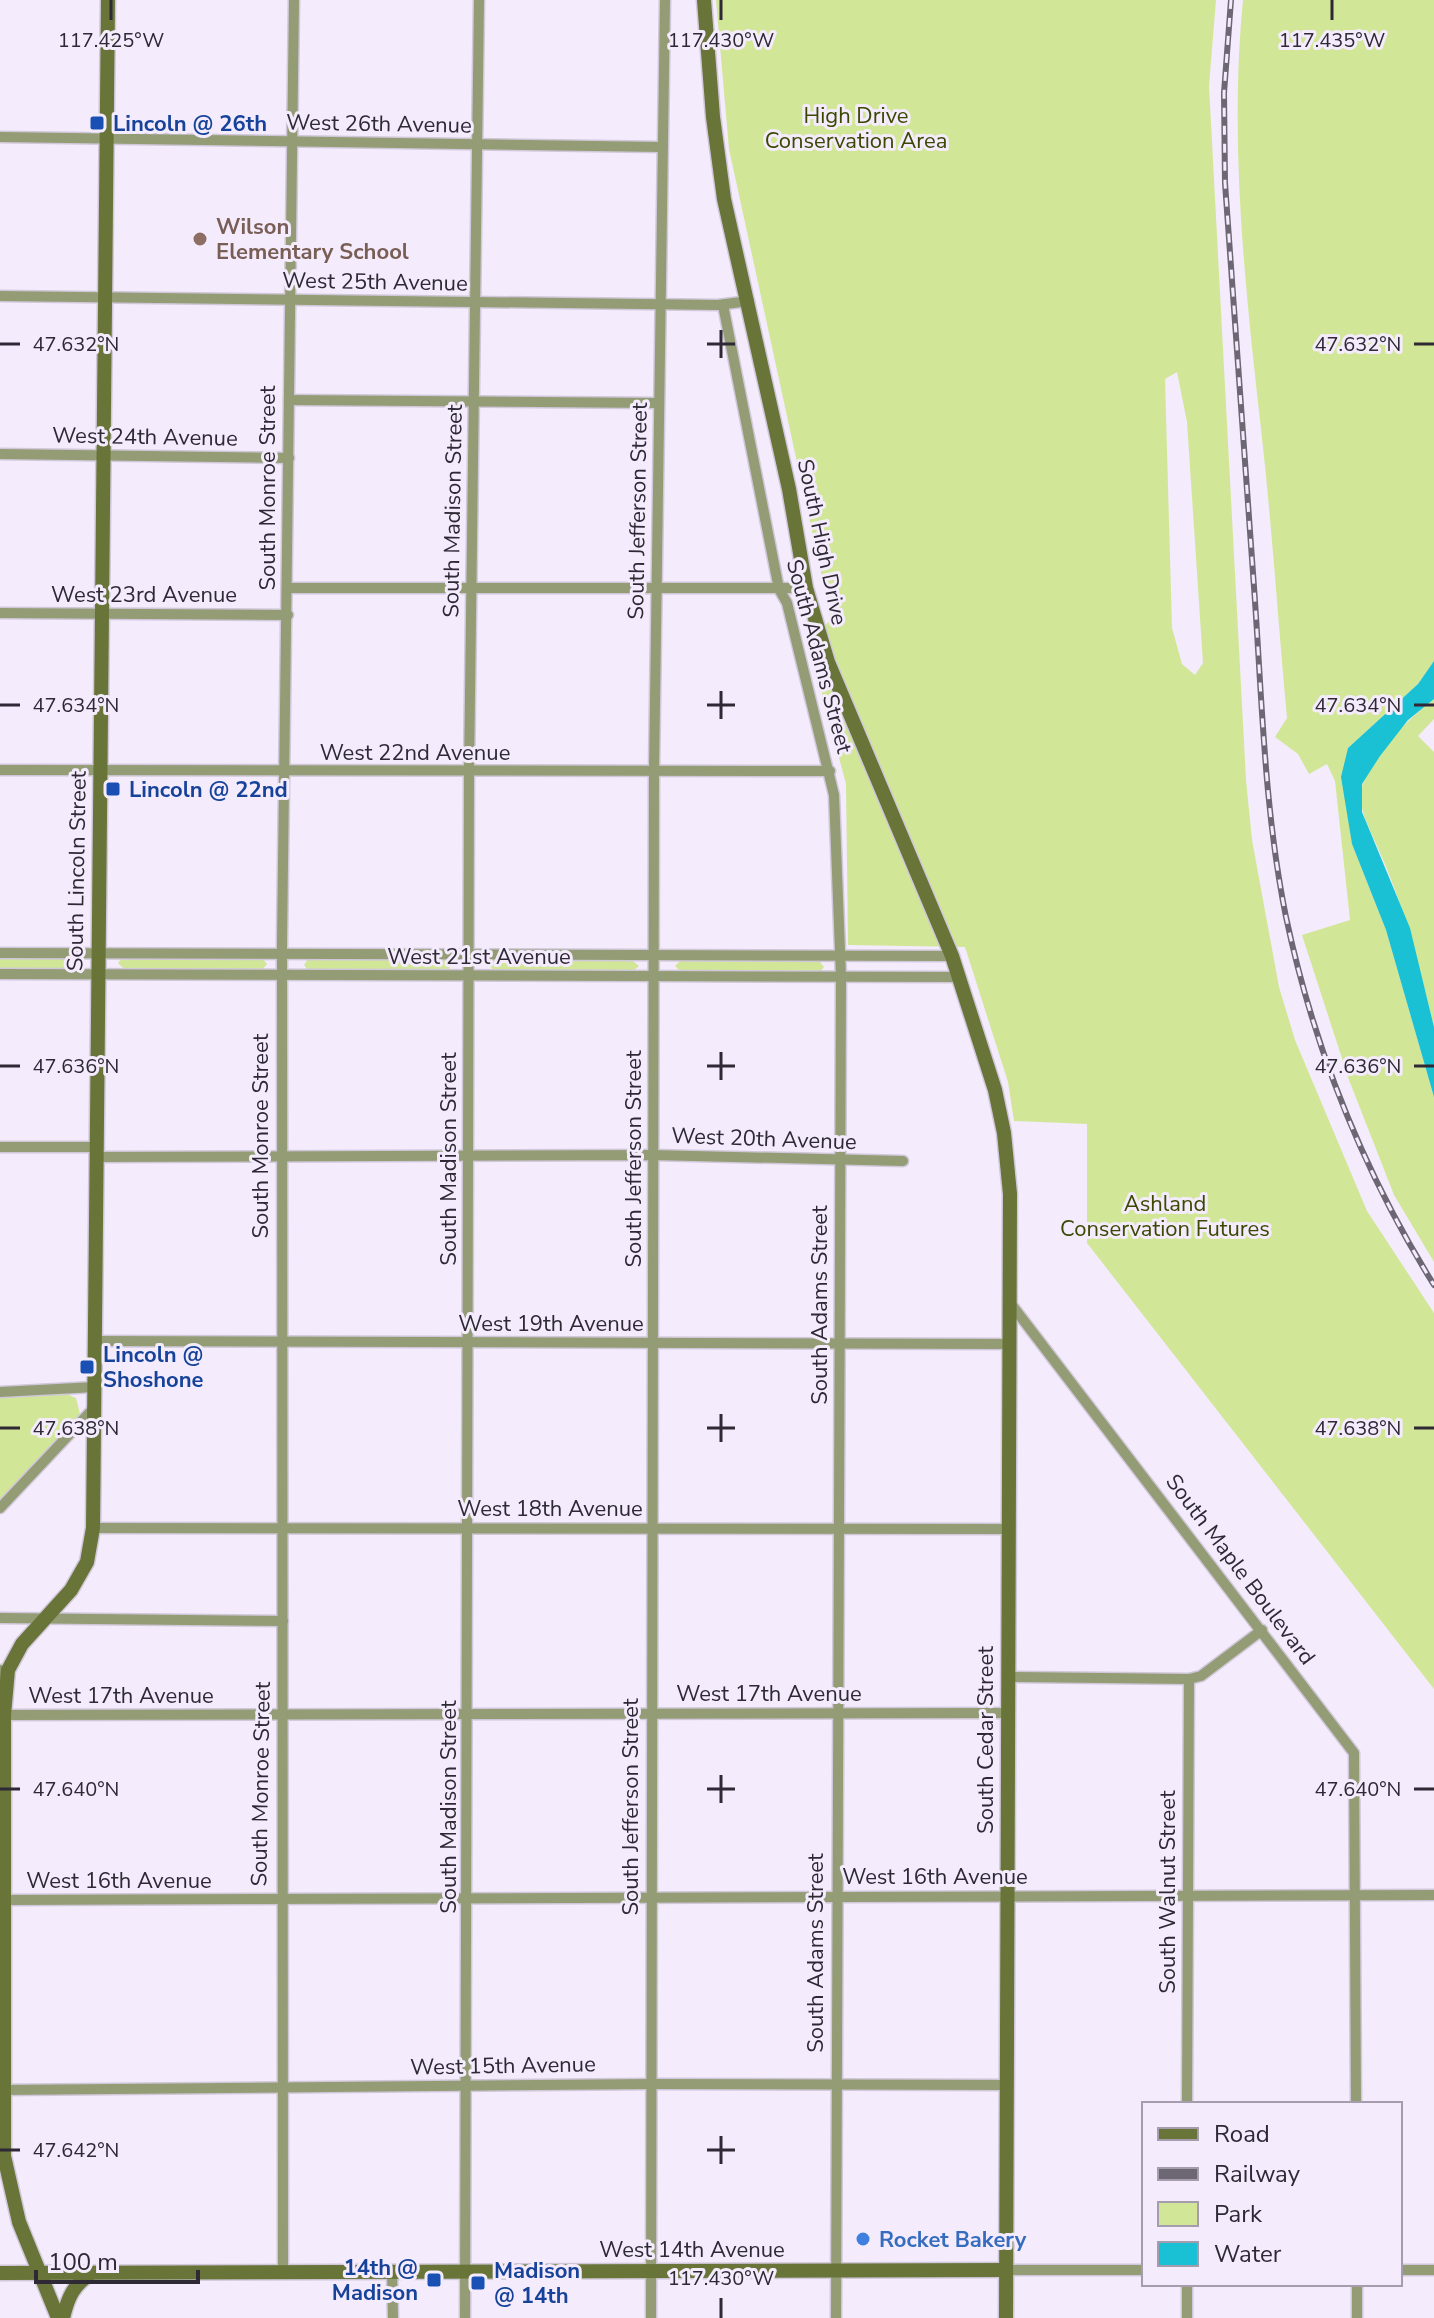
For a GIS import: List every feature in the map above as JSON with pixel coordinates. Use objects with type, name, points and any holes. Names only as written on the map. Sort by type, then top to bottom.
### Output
[{"type":"street","name":"South Lincoln Street","points":[[42,2273],[19,2222],[4,2156],[2,1775],[8,1670],[22,1644],[71,1590],[87,1562],[93,1528],[108,0]]},
{"type":"street","name":"South Monroe Street","points":[[283,2273],[282,953],[294,0]]},
{"type":"street","name":"South Madison Street","points":[[465,2318],[469,772],[479,0]]},
{"type":"street","name":"South Jefferson Street","points":[[651,2318],[654,772],[665,0]]},
{"type":"street","name":"South High Drive","points":[[704,0],[724,199],[789,489],[806,588],[828,662],[952,956],[995,1090],[1008,1163]]},
{"type":"street","name":"West 26th Avenue","points":[[0,137],[662,147]]},
{"type":"street","name":"West 25th Avenue","points":[[0,296],[723,305],[749,301]]},
{"type":"street","name":"South Adams Street","points":[[723,305],[779,589],[787,603],[830,771],[836,817],[841,977],[835,1896],[836,2318]]},
{"type":"street","points":[[289,400],[658,403]]},
{"type":"street","name":"West 24th Avenue","points":[[0,454],[289,458]]},
{"type":"street","points":[[288,588],[806,588]]},
{"type":"street","name":"West 23rd Avenue","points":[[0,613],[288,615]]},
{"type":"street","name":"West 22nd Avenue","points":[[0,770],[830,771]]},
{"type":"street","name":"West 21st Avenue","points":[[0,953],[952,956]]},
{"type":"street","name":"West 21st Avenue","points":[[0,974],[959,977]]},
{"type":"street","name":"West 20th Avenue","points":[[0,1147],[282,1155],[653,1155],[840,1157],[903,1161]]},
{"type":"street","name":"South Cedar Street","points":[[1006,2318],[1008,1163]]},
{"type":"street","name":"South Maple Boulevard","points":[[1008,1300],[1354,1753],[1356,2102]]},
{"type":"street","name":"West 19th Avenue","points":[[95,1341],[1007,1344]]},
{"type":"street","points":[[0,1392],[95,1387]]},
{"type":"street","points":[[0,1508],[94,1408]]},
{"type":"street","name":"West 18th Avenue","points":[[93,1528],[1007,1529]]},
{"type":"street","points":[[0,1618],[283,1621]]},
{"type":"street","points":[[1008,1677],[1189,1679],[1201,1676],[1262,1630]]},
{"type":"street","name":"South Lincoln Street","points":[[0,1670],[4,1715]]},
{"type":"street","name":"South Walnut Street","points":[[1187,2102],[1189,1679]]},
{"type":"street","name":"West 17th Avenue","points":[[4,1715],[1007,1713]]},
{"type":"street","name":"West 16th Avenue","points":[[3,1900],[1434,1895]]},
{"type":"street","name":"West 15th Avenue","points":[[2,2090],[651,2084],[1006,2085]]},
{"type":"street","name":"West 14th Avenue","points":[[0,2273],[1142,2270]]},
{"type":"street","points":[[1402,2270],[1434,2270]]},
{"type":"street","points":[[392,2272],[393,2318]]},
{"type":"street","points":[[42,2273],[60,2318]]},
{"type":"street","points":[[60,2318],[76,2284],[91,2273]]},
{"type":"street","points":[[1187,2286],[1187,2318]]},
{"type":"street","points":[[1357,2286],[1357,2318]]},
{"type":"green space","points":[[716,0],[1216,0],[1209,86],[1246,780],[1252,840],[1279,987],[1295,1040],[1367,1211],[1434,1313],[1434,1689],[1087,1243],[1087,1124],[1014,1121],[1008,1082],[965,947],[848,945],[846,784],[809,645],[831,619],[729,149]],"holes":[[[1177,372],[1187,422],[1203,663],[1195,675],[1182,664],[1172,628],[1165,379]]]},
{"type":"green space","points":[[1243,0],[1434,0],[1434,661],[1418,684],[1348,748],[1352,844],[1386,930],[1434,1097],[1434,1262],[1394,1195],[1349,1080],[1302,935],[1350,920],[1335,781],[1327,764],[1309,774],[1298,754],[1275,737],[1287,718],[1241,214],[1238,107]]},
{"type":"green space","points":[[1434,699],[1434,719],[1418,736],[1434,752],[1434,1027],[1403,913],[1367,823],[1361,791],[1384,747]]},
{"type":"green space","points":[[0,957],[77,958],[81,963],[77,968],[0,968]]},
{"type":"green space","points":[[123,957],[263,959],[267,964],[262,970],[123,968],[118,963]]},
{"type":"green space","points":[[308,959],[447,960],[452,965],[447,971],[308,970],[304,965]]},
{"type":"green space","points":[[494,960],[633,961],[639,966],[633,971],[494,971],[489,965]]},
{"type":"green space","points":[[680,961],[820,962],[824,967],[820,972],[680,971],[675,966]]},
{"type":"green space","points":[[62,1392],[76,1398],[80,1414],[0,1501],[0,1396]]},
{"type":"water","points":[[1434,661],[1434,699],[1408,720],[1362,784],[1362,812],[1410,928],[1434,1027],[1434,1097],[1386,930],[1352,844],[1341,777],[1348,748],[1418,684]]},
{"type":"railway","points":[[1231,0],[1224,93],[1225,183],[1265,753],[1279,876],[1297,966],[1326,1061],[1363,1153],[1408,1242],[1434,1285]]},
{"type":"place","name":"Lincoln @ 26th","points":[[97,123]]},
{"type":"place","name":"Wilson Elementary School","points":[[200,239]]},
{"type":"place","name":"Lincoln @ 22nd","points":[[113,789]]},
{"type":"place","name":"Lincoln @ Shoshone","points":[[87,1367]]},
{"type":"place","name":"Rocket Bakery","points":[[863,2239]]},
{"type":"place","name":"14th @ Madison","points":[[434,2280]]},
{"type":"place","name":"Madison @ 14th","points":[[478,2283]]},
{"type":"park label","name":"High Drive Conservation Area","points":[[856,128]]},
{"type":"park label","name":"Ashland Conservation Futures","points":[[1165,1216]]}]
